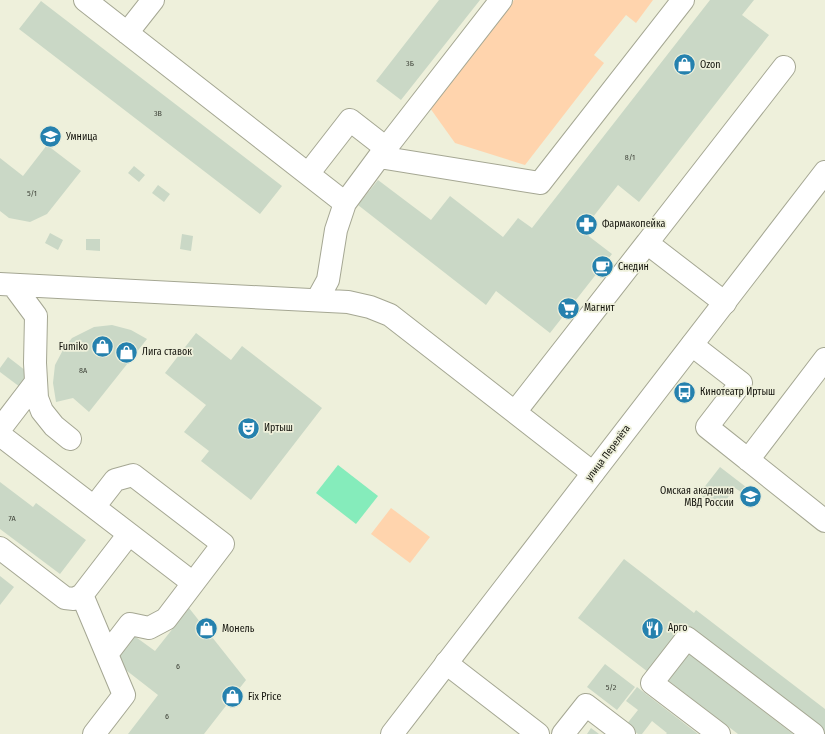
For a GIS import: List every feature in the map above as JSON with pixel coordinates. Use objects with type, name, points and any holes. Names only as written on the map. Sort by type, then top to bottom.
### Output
[{"type":"main road","points":[[85,0],[345,203]]},
{"type":"main road","points":[[128,33],[153,0]]},
{"type":"main road","points":[[317,300],[328,280],[336,230],[345,203],[382,152],[501,0]]},
{"type":"main road","points":[[308,174],[350,120],[382,152],[540,183],[683,0]]},
{"type":"main road","points":[[515,412],[784,67]]},
{"type":"main road","name":"улица Перелёта","points":[[392,734],[825,172]]},
{"type":"main road","points":[[647,243],[725,303]]},
{"type":"main road","points":[[7,285],[317,300],[348,302],[370,306],[390,315],[593,473]]},
{"type":"main road","points":[[7,285],[36,316],[37,398],[42,411],[54,426],[70,439]]},
{"type":"main road","points":[[692,345],[741,383],[706,427],[825,521]]},
{"type":"main road","points":[[748,460],[825,359]]},
{"type":"main road","points":[[0,429],[36,382]]},
{"type":"main road","points":[[0,435],[193,583]]},
{"type":"main road","points":[[94,507],[115,480],[133,475],[223,544],[166,619],[148,628],[130,624],[107,654]]},
{"type":"main road","points":[[0,548],[65,598],[74,599],[82,596],[129,534]]},
{"type":"main road","points":[[82,596],[124,695],[94,734]]},
{"type":"main road","points":[[719,734],[652,683],[688,638],[813,734]]},
{"type":"main road","points":[[446,663],[538,734]]},
{"type":"main road","points":[[563,734],[586,705],[624,734]]},
{"type":"shaded area","points":[[514,0],[653,0],[636,23],[626,15],[594,55],[604,63],[525,165],[455,143],[430,108]]},
{"type":"shaded area","points":[[338,465],[378,496],[356,524],[316,493]]},
{"type":"shaded area","points":[[391,508],[430,537],[410,563],[371,534]]},
{"type":"building","points":[[439,0],[480,0],[401,100],[376,81]]},
{"type":"building","points":[[710,0],[754,0],[742,15],[769,35],[639,202],[618,185],[582,231],[612,254],[550,333],[496,291],[486,305],[358,205],[378,180],[431,220],[450,196],[503,237],[518,218],[532,228]]},
{"type":"building","points":[[41,1],[282,186],[260,214],[19,29]]},
{"type":"building","points":[[47,145],[81,171],[47,214],[30,222],[9,218],[0,211],[0,158],[23,176]]},
{"type":"building","points":[[134,166],[145,175],[139,182],[128,173]]},
{"type":"building","points":[[158,185],[170,194],[164,202],[152,193]]},
{"type":"building","points":[[50,233],[63,240],[58,250],[45,243]]},
{"type":"building","points":[[182,234],[193,236],[191,251],[180,249]]},
{"type":"building","points":[[86,239],[100,239],[100,251],[86,250]]},
{"type":"building","points":[[112,325],[131,330],[147,339],[89,412],[73,398],[56,402],[53,383],[55,365],[64,348],[72,338],[94,327]]},
{"type":"building","points":[[196,333],[231,360],[242,346],[322,408],[251,500],[201,461],[209,451],[184,432],[206,405],[165,373]]},
{"type":"building","points":[[8,357],[30,374],[20,387],[0,372],[0,368]]},
{"type":"building","points":[[720,467],[746,487],[741,492],[735,488],[719,509],[699,494]]},
{"type":"building","points":[[0,482],[33,507],[36,503],[86,540],[60,574],[0,529]]},
{"type":"building","points":[[624,559],[694,613],[696,610],[825,709],[825,734],[684,625],[648,672],[578,618]]},
{"type":"building","points":[[0,576],[14,587],[0,605]]},
{"type":"building","points":[[189,608],[246,680],[204,734],[128,734],[158,695],[113,660],[133,635],[155,651]]},
{"type":"building","points":[[685,651],[793,734],[738,734],[665,678]]},
{"type":"building","points":[[605,664],[635,687],[617,710],[587,687]]},
{"type":"building","points":[[637,687],[698,734],[666,734],[667,733],[652,721],[642,734],[638,734],[626,725],[638,710],[626,701]]},
{"type":"building","points":[[591,728],[599,734],[587,734]]},
{"type":"place","name":"Ozon","points":[[684,65]]},
{"type":"place","name":"Умница","points":[[50,137]]},
{"type":"place","name":"Фармакопейка","points":[[587,224]]},
{"type":"place","name":"Снедин","points":[[602,267]]},
{"type":"place","name":"Магнит","points":[[569,308]]},
{"type":"place","name":"Fumiko","points":[[103,347]]},
{"type":"place","name":"Лига ставок","points":[[126,352]]},
{"type":"place","name":"Кинотеатр Иртыш","points":[[685,392]]},
{"type":"place","name":"Иртыш","points":[[248,428]]},
{"type":"place","name":"Омская академия МВД России","points":[[750,497]]},
{"type":"place","name":"Арго","points":[[652,628]]},
{"type":"place","name":"Монель","points":[[206,629]]},
{"type":"place","name":"Fix Price","points":[[233,697]]}]
